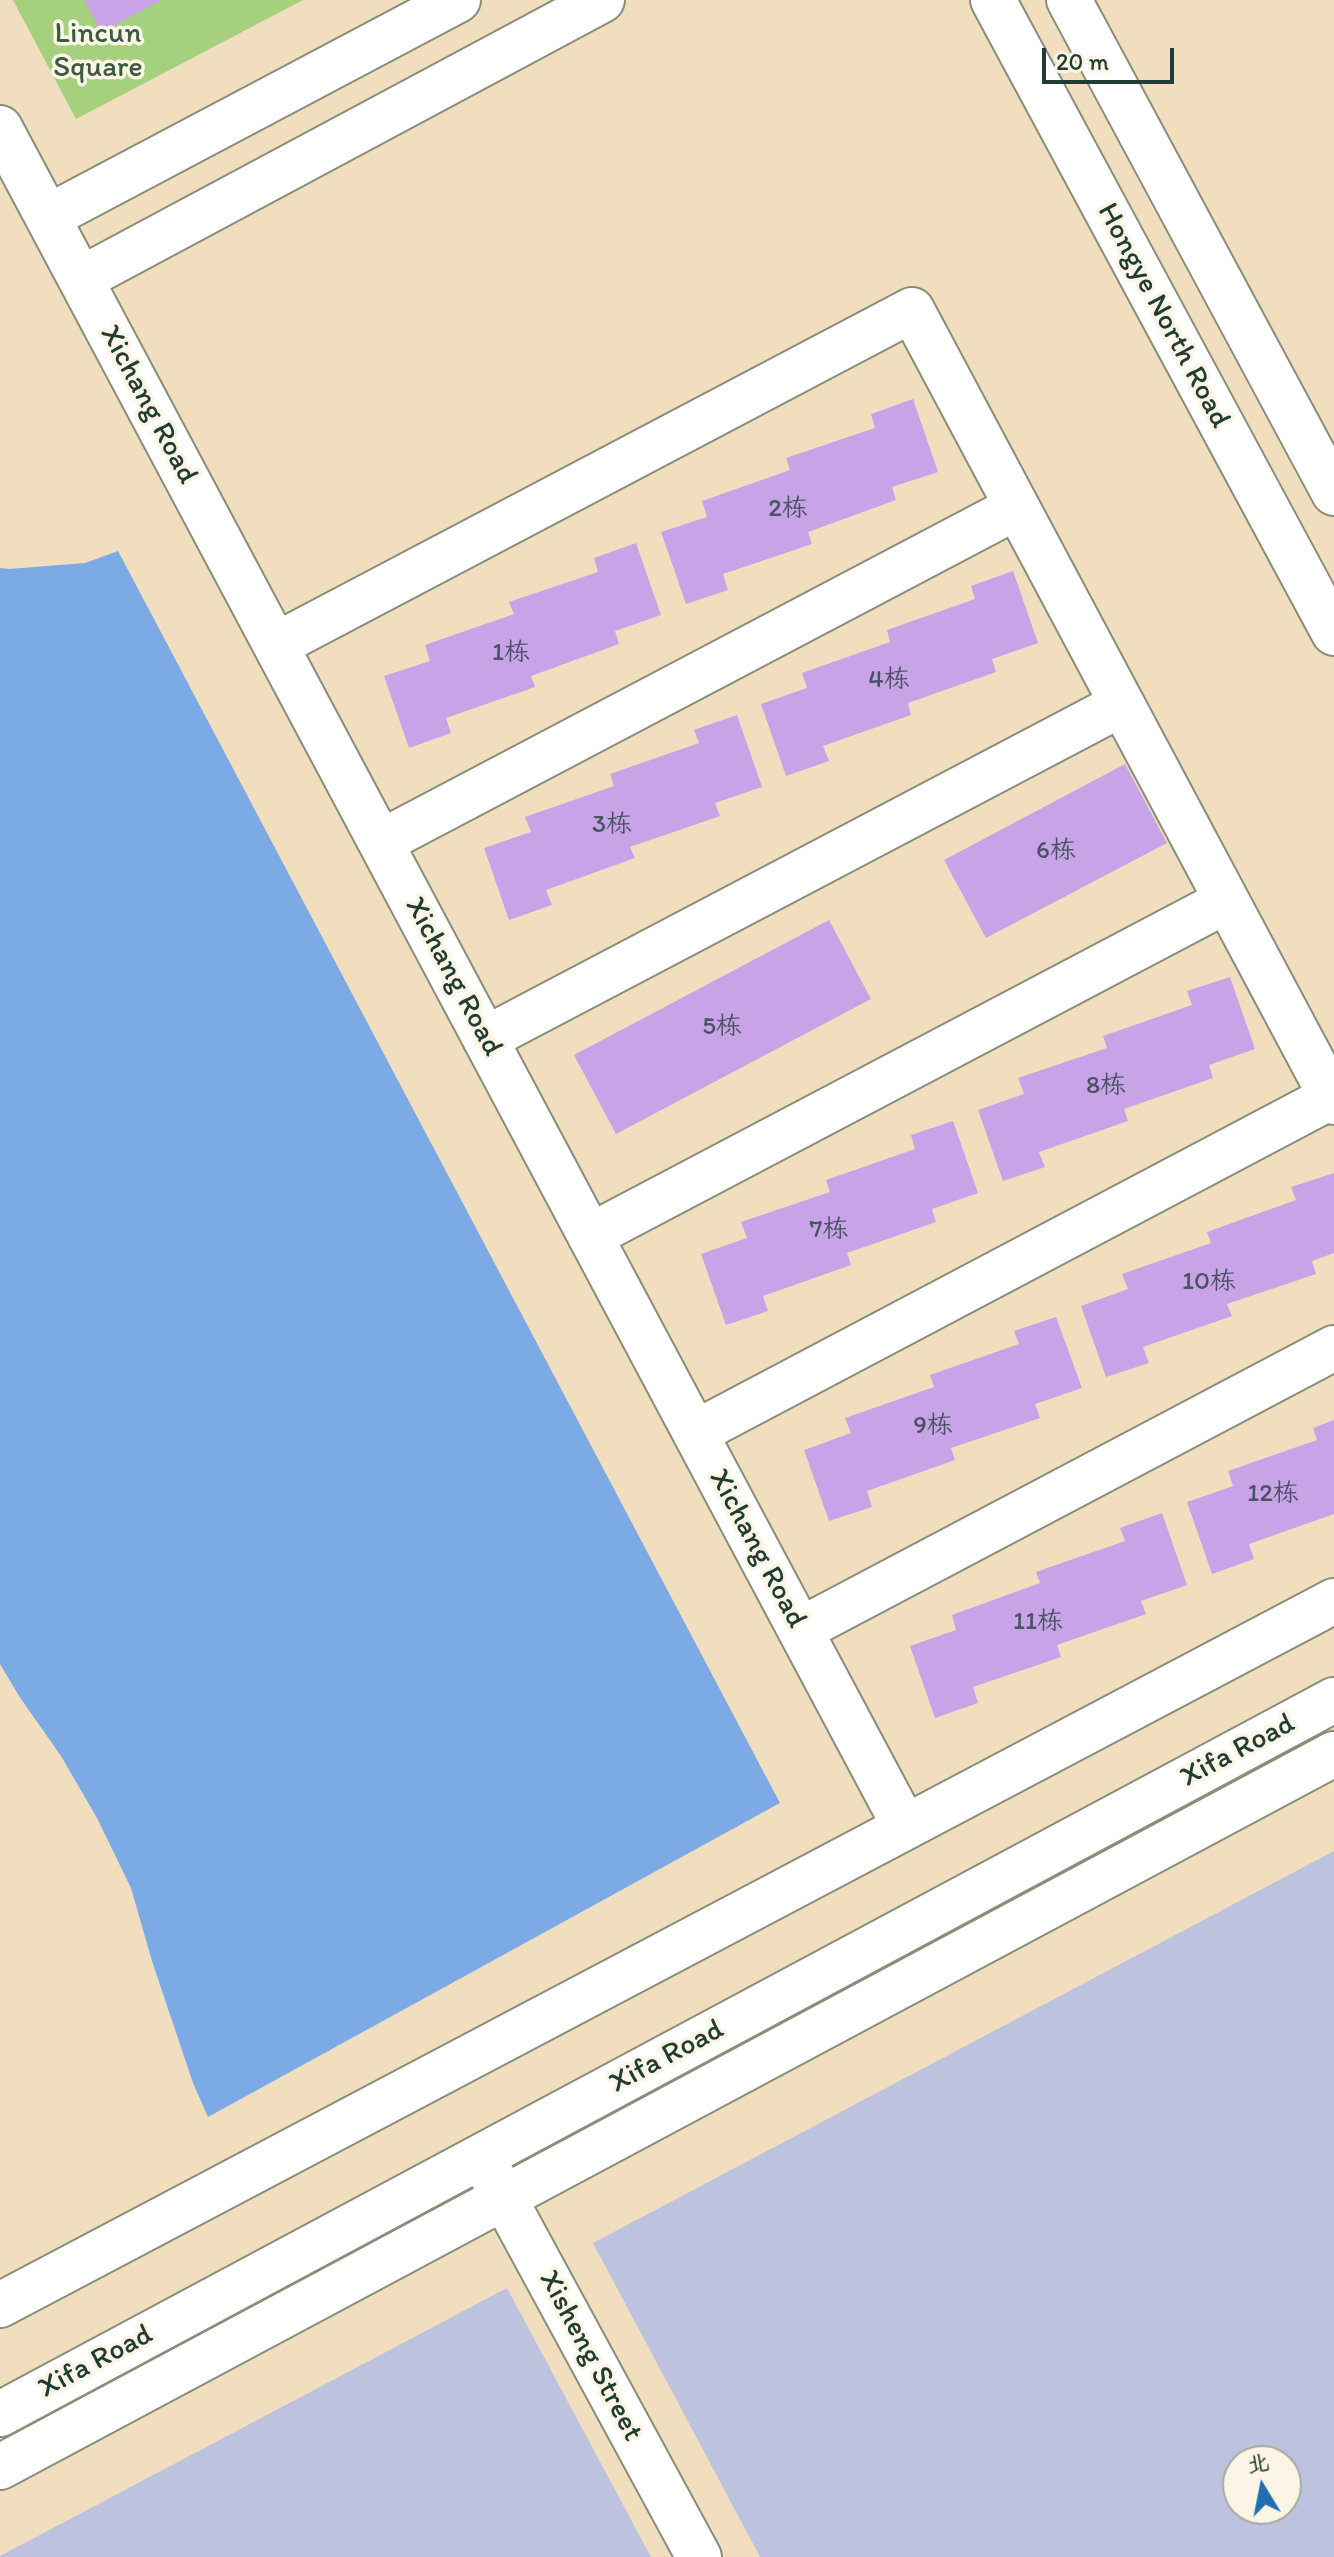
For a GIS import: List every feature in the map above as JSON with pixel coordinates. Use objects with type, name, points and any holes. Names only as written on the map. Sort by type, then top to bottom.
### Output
[{"type":"street","points":[[48,217],[458,0]]},
{"type":"street","points":[[81,279],[602,0]]},
{"type":"street","name":"Hongye North Road","points":[[993,0],[1334,633]]},
{"type":"street","points":[[1069,0],[1334,493]]},
{"type":"street","points":[[1081,0],[1093,45]]},
{"type":"street","name":"Xichang Road","points":[[0,128],[905,1827]]},
{"type":"street","points":[[276,645],[912,310],[1333,1100],[695,1433]]},
{"type":"street","points":[[381,842],[1017,507]]},
{"type":"street","points":[[485,1039],[1122,704]]},
{"type":"street","points":[[590,1236],[1226,901]]},
{"type":"street","points":[[800,1630],[1334,1348]]},
{"type":"street","points":[[2,2300],[1334,1601]]},
{"type":"street","name":"Xifa Road","points":[[0,2414],[1334,1700]]},
{"type":"street","name":"Xifa Road","points":[[0,2467],[1334,1754]]},
{"type":"street","name":"Xisheng Street","points":[[482,2156],[699,2557]]},
{"type":"shaded area","points":[[1334,1851],[1334,2557],[760,2557],[593,2243]]},
{"type":"shaded area","points":[[507,2288],[651,2557],[0,2557],[0,2556]]},
{"type":"green space","name":"Lincun Square","points":[[13,0],[303,0],[76,119]]},
{"type":"water","points":[[118,551],[780,1803],[208,2117],[193,2083],[131,1888],[97,1818],[61,1756],[0,1664],[0,568],[85,563]]},
{"type":"building","points":[[84,0],[162,0],[101,32]]},
{"type":"building","points":[[913,399],[938,472],[892,487],[896,500],[808,532],[812,544],[723,574],[728,590],[686,604],[661,532],[707,517],[702,501],[790,470],[786,458],[875,428],[871,414]]},
{"type":"building","points":[[636,543],[661,615],[615,631],[619,644],[531,676],[535,687],[446,718],[451,733],[409,748],[384,676],[430,661],[425,645],[514,614],[509,602],[598,572],[594,558]]},
{"type":"building","points":[[1013,571],[1038,643],[992,659],[996,672],[908,703],[911,715],[823,746],[829,761],[786,776],[761,704],[807,688],[802,673],[890,642],[887,630],[975,599],[971,586]]},
{"type":"building","points":[[737,715],[762,787],[715,803],[720,816],[630,847],[635,858],[546,890],[552,905],[509,920],[484,848],[531,832],[525,817],[614,786],[610,774],[699,743],[694,730]]},
{"type":"building","points":[[1125,764],[1167,843],[986,938],[944,860]]},
{"type":"building","points":[[829,920],[871,999],[616,1134],[574,1055]]},
{"type":"building","points":[[1230,977],[1255,1049],[1209,1065],[1213,1078],[1124,1109],[1128,1121],[1039,1152],[1045,1167],[1003,1181],[978,1110],[1024,1094],[1018,1078],[1107,1048],[1103,1036],[1192,1005],[1187,991]]},
{"type":"building","points":[[953,1121],[978,1193],[932,1209],[936,1222],[847,1253],[851,1265],[763,1296],[768,1311],[726,1325],[701,1254],[747,1238],[741,1222],[830,1192],[826,1180],[915,1149],[911,1135]]},
{"type":"building","points":[[1334,1173],[1334,1253],[1312,1261],[1316,1274],[1227,1304],[1232,1316],[1143,1347],[1149,1363],[1106,1377],[1081,1306],[1128,1289],[1122,1274],[1211,1243],[1207,1232],[1296,1200],[1291,1187]]},
{"type":"building","points":[[1056,1317],[1082,1388],[1035,1404],[1040,1418],[951,1448],[955,1460],[867,1491],[872,1507],[829,1521],[804,1450],[851,1433],[845,1418],[934,1387],[930,1375],[1019,1344],[1014,1331]]},
{"type":"building","points":[[1334,1420],[1334,1514],[1249,1544],[1254,1559],[1212,1574],[1187,1502],[1233,1486],[1228,1471],[1317,1440],[1313,1428]]},
{"type":"building","points":[[1162,1513],[1187,1585],[1141,1601],[1146,1614],[1057,1645],[1061,1657],[973,1687],[978,1703],[935,1718],[910,1646],[956,1630],[952,1615],[1040,1583],[1036,1572],[1125,1541],[1120,1528]]}]
